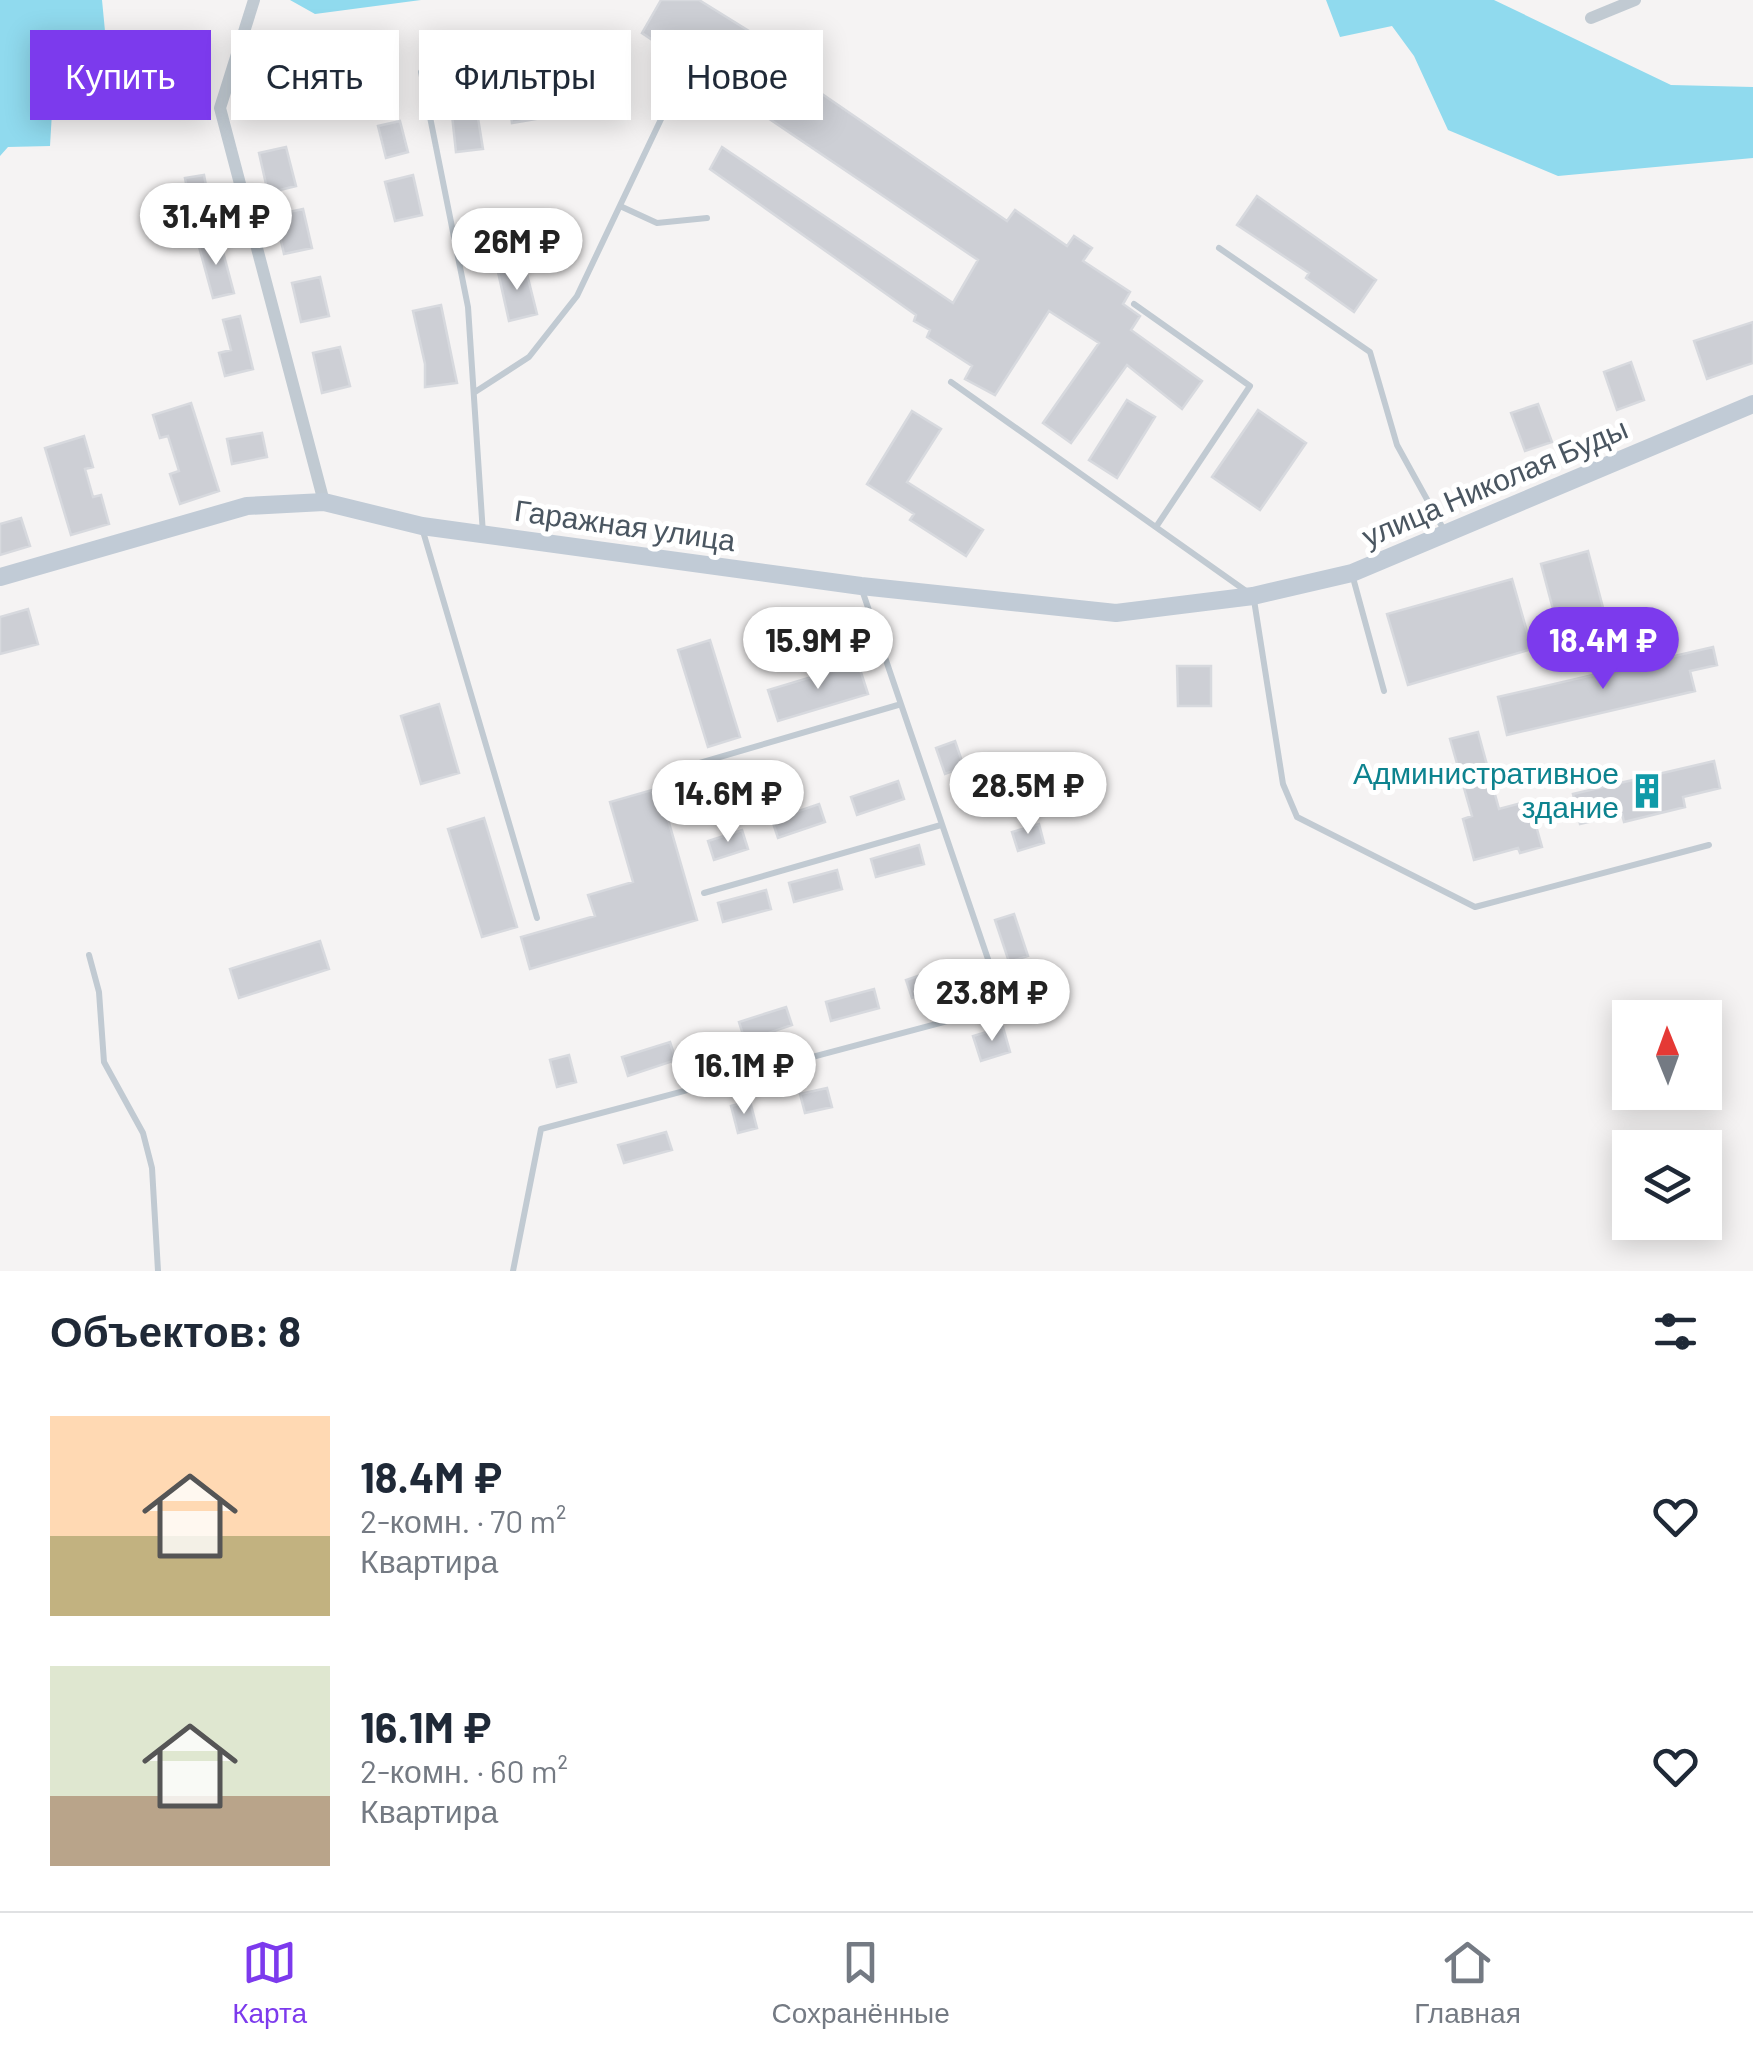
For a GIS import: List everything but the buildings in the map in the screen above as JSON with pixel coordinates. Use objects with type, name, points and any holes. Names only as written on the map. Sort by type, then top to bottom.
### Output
[{"type":"street","points":[[254,0],[220,108],[324,502]]},
{"type":"street","points":[[1592,18],[1635,0]]},
{"type":"street","name":"улица Николая Буды","points":[[1253,596],[1352,573],[1753,404]]},
{"type":"street","name":"Гаражная улица","points":[[0,577],[247,506],[324,502],[422,526],[483,535],[860,586],[1116,612],[1253,596]]},
{"type":"lane","points":[[430,120],[468,307],[483,535]]},
{"type":"lane","points":[[474,393],[529,357],[576,296],[661,120]]},
{"type":"lane","points":[[620,206],[657,223],[707,218]]},
{"type":"lane","points":[[1219,248],[1370,352],[1397,445],[1446,534]]},
{"type":"lane","points":[[1134,304],[1250,386],[1156,527]]},
{"type":"lane","points":[[952,382],[1253,596],[1283,784],[1297,817],[1476,907],[1708,845]]},
{"type":"lane","points":[[422,526],[537,918]]},
{"type":"lane","points":[[1352,573],[1384,691]]},
{"type":"lane","points":[[513,1271],[541,1129],[1004,1006],[860,586]]},
{"type":"lane","points":[[672,771],[898,705]]},
{"type":"lane","points":[[704,893],[941,825]]},
{"type":"lane","points":[[88,955],[99,992],[104,1062],[143,1133],[152,1168],[158,1271]]},
{"type":"water","points":[[0,0],[102,0],[105,30],[30,30],[30,120],[52,120],[50,146],[8,147],[0,156]]},
{"type":"water","points":[[290,0],[421,0],[315,14]]},
{"type":"water","points":[[1326,0],[1494,0],[1671,85],[1753,87],[1753,158],[1558,176],[1448,130],[1414,56],[1392,26],[1340,37]]},
{"type":"place","name":"Административное здание","points":[[1647,791]]}]
